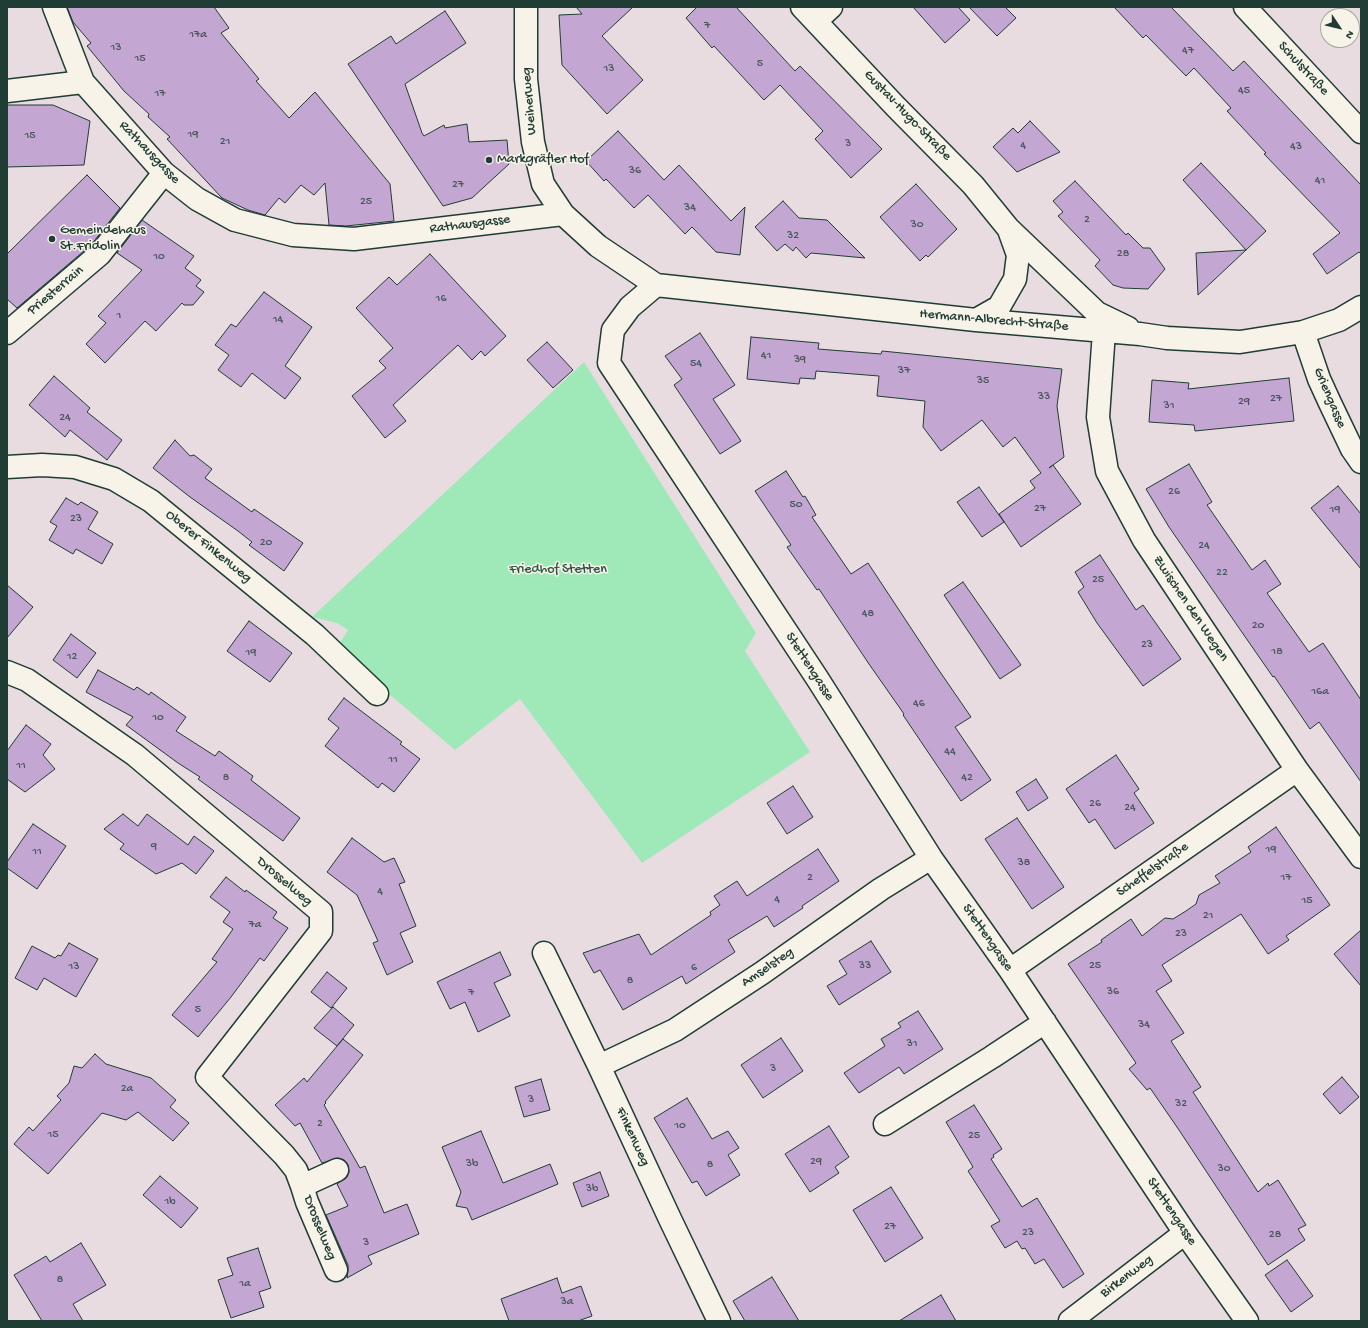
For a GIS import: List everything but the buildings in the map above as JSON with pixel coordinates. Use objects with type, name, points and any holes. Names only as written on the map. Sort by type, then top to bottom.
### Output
[{"type":"street","name":"Rathausgasse","points":[[54,7],[83,82],[164,173],[197,199],[235,220],[293,235],[354,239],[563,214]]},
{"type":"street","name":"Weiherweg","points":[[526,7],[526,79],[533,142],[543,184],[563,214],[598,246],[656,285]]},
{"type":"street","name":"Schulstraße","points":[[1245,7],[1361,132]]},
{"type":"street","name":"Gustav-Hugo-Straße","points":[[816,12],[896,107],[973,185],[1008,228],[1097,313],[1140,334]]},
{"type":"street","points":[[7,91],[83,82]]},
{"type":"street","name":"Priesterrain","points":[[7,333],[100,254],[164,173]]},
{"type":"street","name":"Gustav-Hugo-Straße","points":[[976,320],[999,307],[1015,279],[1018,255],[1008,228]]},
{"type":"street","name":"Stettengasse","points":[[656,285],[630,307],[613,330],[609,363],[816,678],[931,858],[1010,970],[1185,1233],[1247,1321]]},
{"type":"street","name":"Hermann-Albrecht-Straße","points":[[656,285],[976,320],[1140,334],[1167,338],[1240,342],[1303,332],[1339,320],[1361,308]]},
{"type":"street","name":"Zwischen den Wegen","points":[[1104,331],[1098,417],[1108,470],[1144,540],[1297,770],[1361,857]]},
{"type":"street","name":"Griengasse","points":[[1303,332],[1319,379],[1352,449],[1361,462]]},
{"type":"street","name":"Oberer Finkenweg","points":[[7,467],[42,465],[75,468],[114,479],[151,501],[315,635],[377,694]]},
{"type":"street","name":"Drosselweg","points":[[7,672],[27,680],[135,755],[321,912],[321,931],[207,1077],[284,1155],[296,1170],[307,1202],[336,1270]]},
{"type":"street","name":"Scheffelstraße","points":[[1010,970],[1297,770]]},
{"type":"street","name":"Amselsteg","points":[[599,1066],[675,1030],[762,973],[881,889],[931,858]]},
{"type":"street","name":"Finkenweg","points":[[544,953],[719,1321]]},
{"type":"street","points":[[886,1124],[1045,1022]]},
{"type":"street","name":"Drosselweg","points":[[302,1186],[337,1170]]},
{"type":"street","name":"Birkenweg","points":[[1070,1321],[1185,1233]]},
{"type":"green space","name":"Friedhof Stetten","points":[[584,362],[756,633],[745,651],[810,752],[642,863],[520,699],[455,750],[336,649],[348,630],[337,623],[312,617]]},
{"type":"place","name":"Markgräfler Hof","points":[[489,160]]},
{"type":"place","name":"Gemeindehaus St.Fridolin","points":[[52,239]]}]
